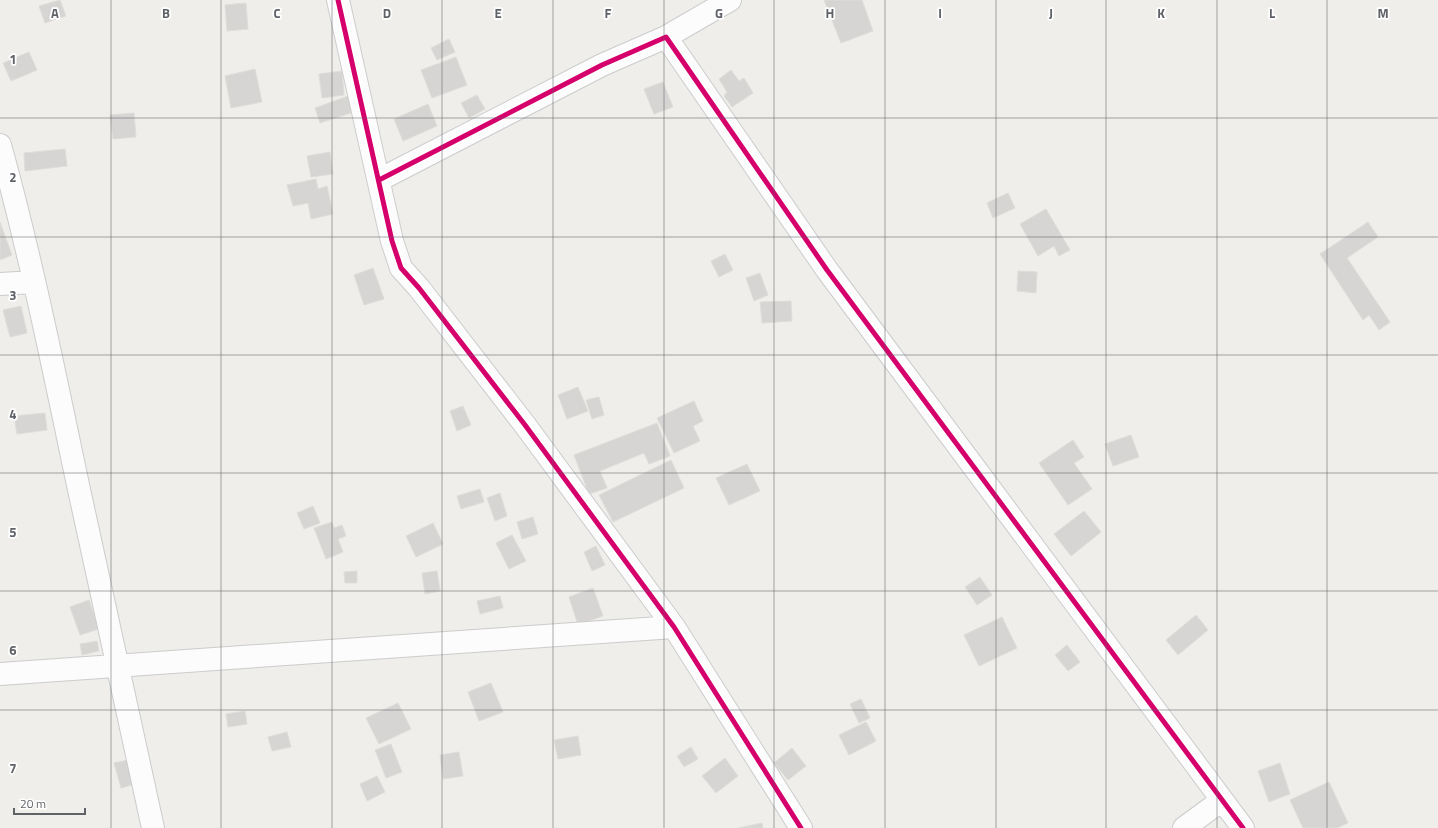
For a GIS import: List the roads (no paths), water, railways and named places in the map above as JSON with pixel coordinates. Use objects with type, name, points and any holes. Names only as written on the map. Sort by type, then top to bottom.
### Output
[{"type":"street","points":[[338,0],[392,241],[401,268],[419,288],[524,425],[674,627],[801,828]]},
{"type":"street","points":[[379,180],[602,65],[666,37],[730,0]]},
{"type":"street","points":[[666,37],[827,270],[1244,828]]},
{"type":"street","points":[[0,145],[34,282],[153,828]]},
{"type":"street","points":[[0,284],[34,282]]},
{"type":"street","points":[[0,674],[674,627]]},
{"type":"street","points":[[1184,828],[1222,800]]}]
